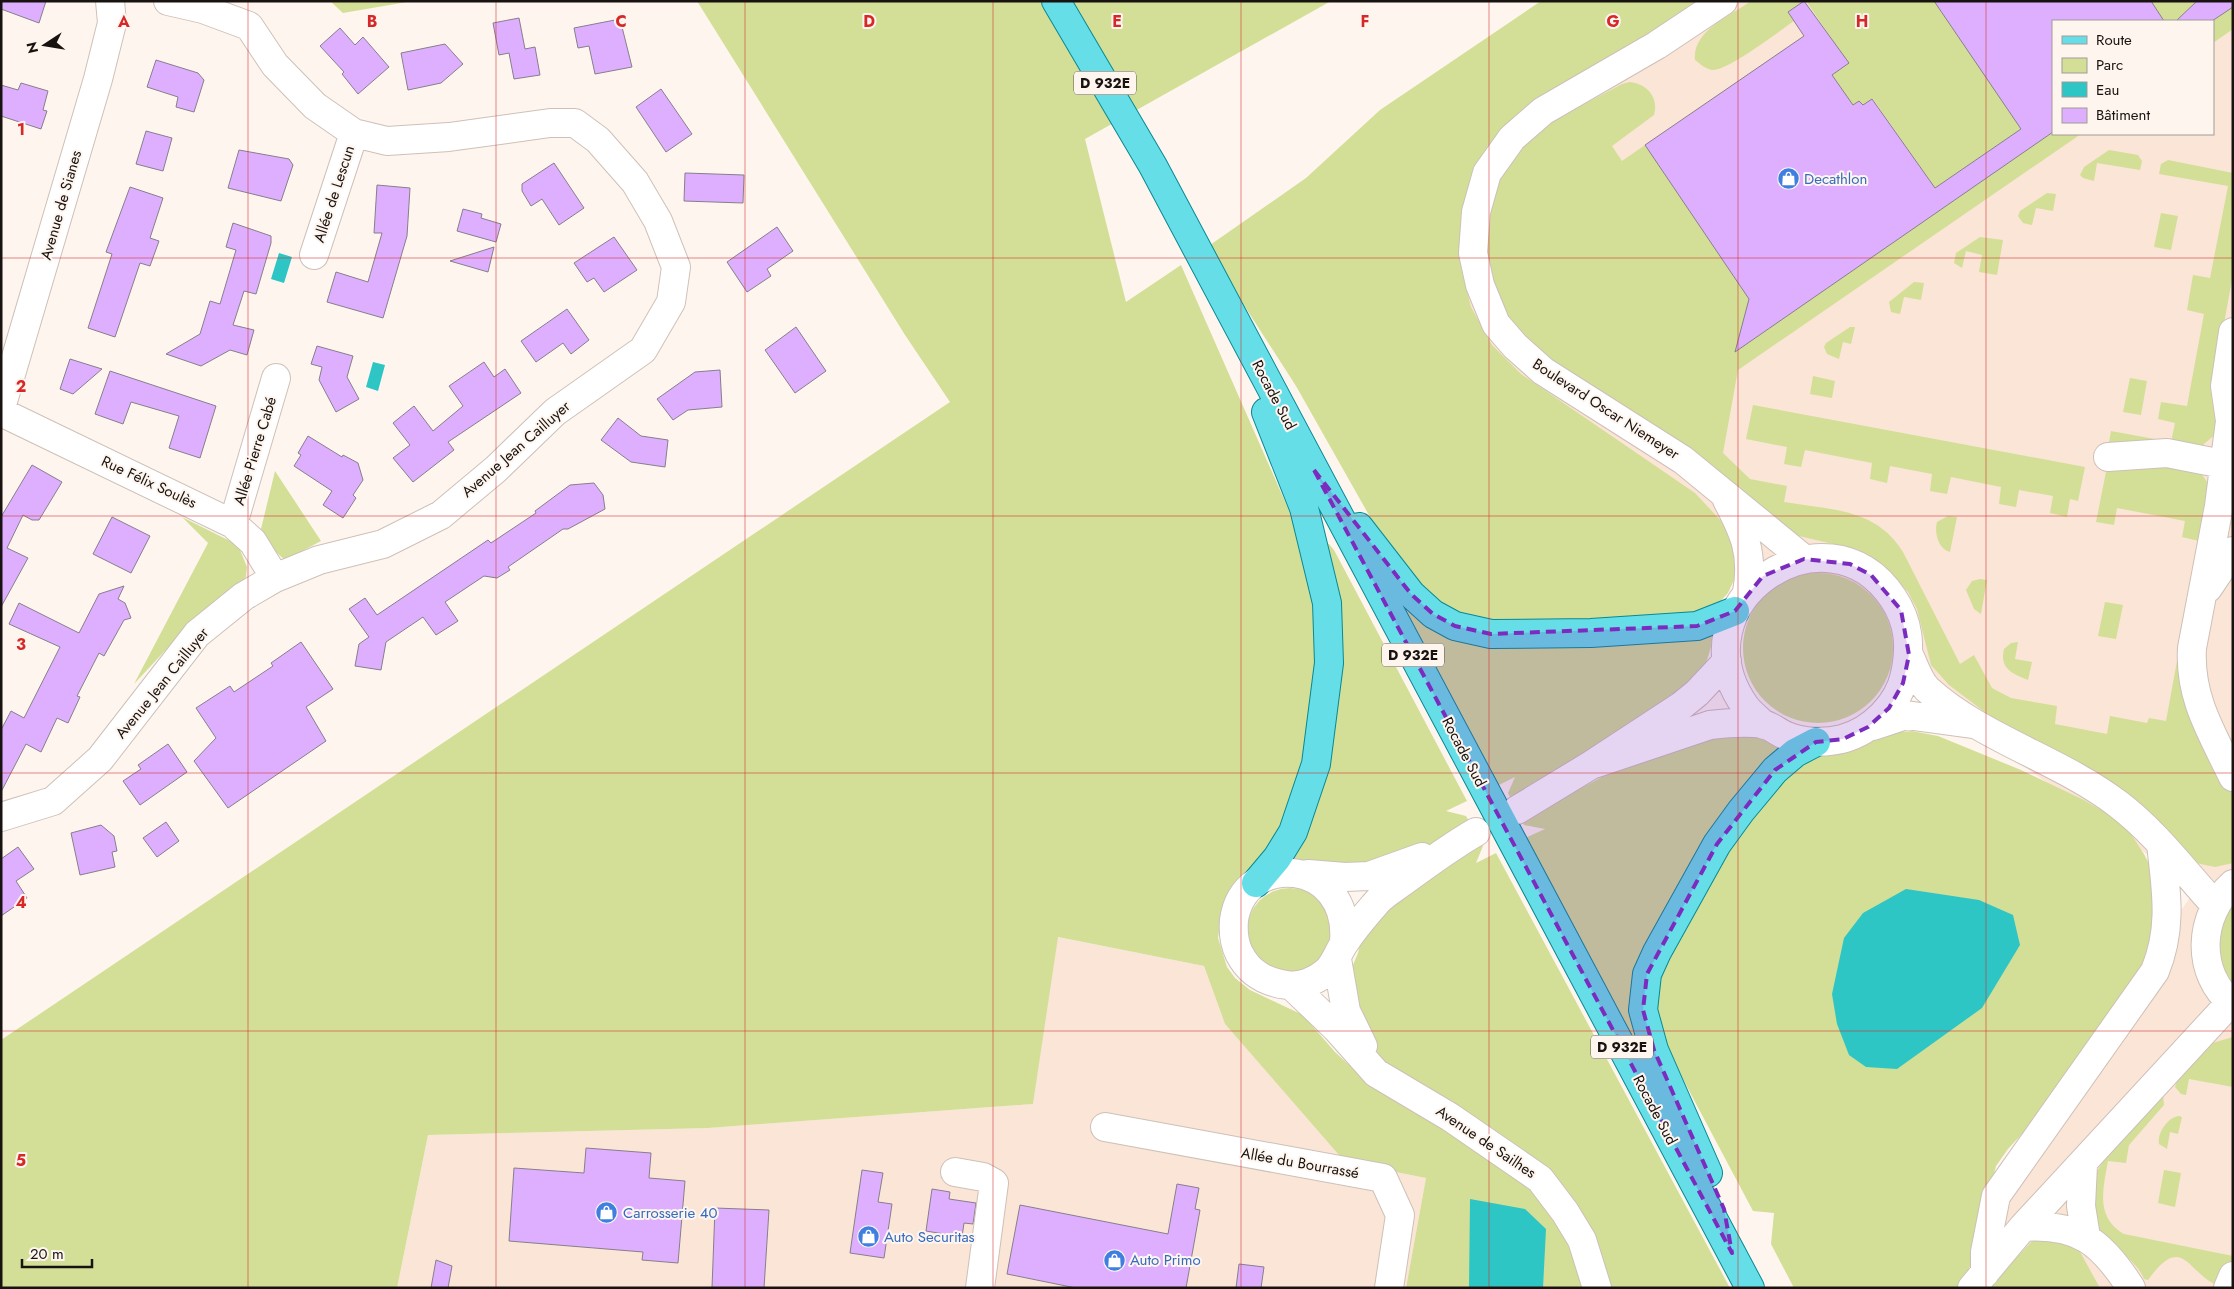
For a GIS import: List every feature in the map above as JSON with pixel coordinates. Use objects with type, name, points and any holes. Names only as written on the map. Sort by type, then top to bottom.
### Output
[{"type":"main road","name":"Rocade Sud","points":[[1056,1],[1153,166],[1180,216],[1750,1288]]},
{"type":"main road","points":[[1205,265],[1304,508],[1327,603],[1329,663],[1316,764],[1293,832],[1277,858],[1256,883]]},
{"type":"main road","points":[[1314,470],[1411,594],[1433,614],[1455,626],[1491,634],[1591,633],[1697,626],[1741,601]]},
{"type":"main road","points":[[1732,1253],[1724,1209],[1654,1050],[1643,1010],[1647,974],[1656,952],[1713,852],[1741,811],[1775,770],[1795,753],[1816,742]]},
{"type":"street","name":"Avenue de Sianes","points":[[1,408],[100,69],[112,23],[110,1]]},
{"type":"street","name":"Avenue Jean Cailluyer","points":[[1,817],[53,802],[100,759],[197,634],[244,596],[275,578],[319,560],[383,544],[441,515],[496,469],[554,412],[644,350],[671,302],[676,267],[658,221],[635,182],[598,140],[575,123],[550,122],[449,137],[387,140],[354,133],[315,106],[275,64],[249,26],[203,9],[168,1]]},
{"type":"street","name":"Boulevard Oscar Niemeyer","points":[[1723,1],[1657,45],[1542,111],[1512,138],[1487,173],[1476,212],[1473,252],[1480,285],[1496,324],[1515,346],[1543,371],[1683,460],[1804,559]]},
{"type":"street","name":"Allée de Lescun","points":[[314,255],[354,133]]},
{"type":"street","points":[[2233,332],[2226,386],[2230,421],[2229,465],[2200,600],[2192,648],[2193,684],[2197,702],[2233,777]]},
{"type":"street","name":"Allée Pierre Cabé","points":[[233,524],[276,378]]},
{"type":"street","name":"Rue Félix Soulès","points":[[1,412],[233,524],[253,542],[275,578]]},
{"type":"street","points":[[2108,457],[2167,453],[2229,465]]},
{"type":"street","name":"Boulevard Oscar Niemeyer","points":[[1723,492],[1740,525],[1747,544],[1750,560],[1741,601],[1727,636],[1727,662],[1733,686],[1746,707],[1764,725]]},
{"type":"street","points":[[2200,600],[2233,551]]},
{"type":"street","points":[[1741,601],[1763,576],[1804,559],[1828,559],[1850,564],[1871,575],[1888,591],[1900,610],[1908,632],[1909,655],[1903,683],[1889,708],[1868,727]]},
{"type":"street","points":[[1909,655],[1926,688],[1976,724],[2079,777],[2119,805],[2161,844],[2215,905]]},
{"type":"street","points":[[1517,810],[1591,765],[1681,706],[1697,693],[1727,662]]},
{"type":"street","points":[[1591,765],[1710,725],[1738,723],[1764,725],[1789,737],[1816,742],[1843,739],[1868,727],[1906,715],[1976,724]]},
{"type":"street","points":[[1451,846],[1369,876],[1345,877],[1285,872],[1270,875],[1256,883],[1243,896],[1235,912],[1233,930],[1236,947],[1244,963],[1257,976],[1274,984],[1292,986],[1309,982],[1325,973],[1378,900],[1451,846],[1476,832]]},
{"type":"street","points":[[1979,1280],[1996,1196],[2155,971],[2160,958],[2168,916],[2161,844]]},
{"type":"street","points":[[1301,874],[1318,880],[1332,892],[1341,907],[1346,924],[1340,951],[1346,1011],[1376,1072]]},
{"type":"street","points":[[1979,1280],[2023,1228],[2232,1003],[2219,989],[2211,974],[2206,957],[2205,939],[2208,922],[2215,905],[2233,884]]},
{"type":"street","name":"Avenue de Sailhes","points":[[1292,986],[1336,1028],[1376,1072],[1450,1117],[1540,1179],[1565,1212],[1582,1240],[1597,1288]]},
{"type":"street","name":"Allée du Bourrassé","points":[[1105,1127],[1383,1178],[1400,1215],[1389,1288]]},
{"type":"street","points":[[2083,1165],[2081,1206],[2086,1237]]},
{"type":"street","points":[[955,1172],[983,1177],[994,1183],[980,1288]]},
{"type":"street","points":[[2023,1228],[2046,1226],[2064,1228],[2086,1237],[2117,1266],[2131,1288]]},
{"type":"street","points":[[2228,1288],[2233,1276]]},
{"type":"highlighted area","points":[[1314,470],[1411,594],[1433,614],[1455,626],[1491,634],[1697,626],[1735,611],[1763,576],[1804,559],[1850,564],[1871,575],[1901,610],[1909,655],[1903,683],[1889,708],[1868,727],[1843,739],[1816,742],[1775,770],[1717,844],[1647,974],[1643,1010],[1654,1050],[1724,1209],[1732,1253],[1511,841]]},
{"type":"shaded area","points":[[1635,1],[2233,1],[2233,1288],[1917,1288],[2196,889],[1475,375],[1430,147]]},
{"type":"shaded area","points":[[1057,937],[1204,966],[1225,1024],[1345,1162],[1426,1178],[1406,1288],[397,1288],[428,1135],[708,1128],[1033,1104]]},
{"type":"green space","points":[[330,1],[413,1],[343,13]]},
{"type":"green space","points":[[697,1],[1331,1],[1085,139],[1126,302],[1181,265],[1298,531],[1312,576],[1317,644],[1303,762],[1282,838],[1236,884],[1227,896],[1222,911],[1218,938],[1227,967],[1235,978],[1250,990],[1303,1015],[1335,1052],[1361,1076],[1482,1153],[1528,1188],[1548,1209],[1563,1232],[1585,1288],[1406,1288],[1426,1178],[1345,1162],[1225,1024],[1204,966],[1058,937],[1033,1104],[708,1128],[428,1135],[397,1288],[1,1288],[1,1040],[950,402],[905,335]]},
{"type":"green space","points":[[1541,1],[1705,1],[1471,181],[1460,232],[1461,268],[1471,307],[1492,345],[1521,374],[1695,493],[1724,524],[1736,550],[1738,565],[1734,580],[1728,593],[1716,606],[1697,619],[1510,630],[1434,606],[1374,524],[1296,386],[1231,285],[1210,245],[1306,178],[1380,110]]},
{"type":"green space","points":[[1751,1],[1804,1],[1788,12],[1794,21],[1753,50],[1720,69],[1712,70],[1695,60],[1696,50],[1706,33],[1714,25]]},
{"type":"green space","points":[[1806,1],[1934,1],[2021,129],[1935,188],[1873,99],[1863,105],[1859,101],[1853,105],[1832,75],[1848,63]]},
{"type":"green space","points":[[2151,1],[2197,1],[2177,20],[2163,20]]},
{"type":"green space","points":[[2233,7],[2233,29],[2214,42],[2214,20]]},
{"type":"green space","points":[[1636,83],[1642,85],[1650,92],[1655,103],[1654,115],[1612,146],[1622,161],[1645,145],[1749,299],[1738,341],[1742,347],[2052,133],[2052,135],[2080,135],[1738,370],[1723,453],[1750,479],[1787,486],[1784,502],[1851,514],[1866,519],[1880,527],[1903,552],[1960,664],[1974,655],[1992,688],[2011,698],[2057,706],[2055,724],[2107,734],[2110,716],[2147,723],[2149,718],[2166,721],[2199,541],[2182,537],[2185,521],[2117,508],[2114,525],[2096,522],[2107,467],[2169,460],[2199,470],[2207,482],[2208,490],[2180,654],[2233,785],[2233,863],[2215,867],[2196,863],[2144,808],[2123,793],[1998,722],[1949,685],[1931,665],[1917,609],[1908,592],[1882,564],[1859,550],[1786,533],[1519,338],[1491,284],[1485,262],[1485,232],[1495,190],[1507,166],[1521,147],[1549,123],[1622,84]]},
{"type":"green space","points":[[2109,150],[2138,155],[2142,161],[2140,170],[2097,163],[2094,181],[2083,178],[2080,175],[2084,167]]},
{"type":"green space","points":[[2168,160],[2233,173],[2233,274],[2215,373],[2217,433],[2204,444],[2200,453],[2108,448],[2111,431],[2171,442],[2175,423],[2158,419],[2161,402],[2187,406],[2204,314],[2187,310],[2193,275],[2210,278],[2228,186],[2159,174],[2161,164]]},
{"type":"green space","points":[[2047,193],[2056,194],[2053,211],[2036,208],[2032,225],[2023,223],[2018,216],[2020,211]]},
{"type":"green space","points":[[2161,213],[2178,216],[2171,250],[2154,247]]},
{"type":"green space","points":[[1980,237],[2003,240],[1997,275],[1979,272],[1982,255],[1966,251],[1962,268],[1954,263],[1956,253]]},
{"type":"green space","points":[[1914,282],[1924,283],[1921,300],[1904,297],[1900,314],[1891,312],[1889,302]]},
{"type":"green space","points":[[1850,327],[1855,327],[1851,344],[1843,342],[1839,359],[1827,354],[1824,347],[1826,343]]},
{"type":"green space","points":[[1813,376],[1835,381],[1832,398],[1810,394]]},
{"type":"green space","points":[[2130,378],[2147,381],[2141,415],[2123,412]]},
{"type":"green space","points":[[1753,405],[2085,467],[2078,501],[2070,499],[2067,517],[2050,513],[2053,496],[2019,490],[2016,507],[1999,504],[2001,487],[1951,477],[1947,494],[1930,491],[1932,474],[1890,466],[1887,483],[1870,479],[1872,463],[1805,450],[1801,467],[1784,464],[1787,447],[1746,439]]},
{"type":"green space","points":[[275,471],[321,541],[285,560],[270,547],[261,529]]},
{"type":"green space","points":[[1948,516],[1957,517],[1950,552],[1940,544],[1936,530],[1937,522]]},
{"type":"green space","points":[[182,517],[238,545],[247,567],[246,577],[238,587],[201,612],[134,684],[208,543]]},
{"type":"green space","points":[[1325,544],[1329,544],[1334,550],[1467,801],[1446,811],[1466,816],[1470,823],[1420,850],[1363,868],[1291,860],[1301,834]]},
{"type":"green space","points":[[1818,573],[1847,579],[1871,595],[1887,619],[1893,648],[1887,677],[1871,701],[1847,717],[1818,723],[1789,717],[1765,701],[1749,677],[1743,648],[1749,619],[1765,595],[1789,579]]},
{"type":"green space","points":[[1987,580],[1981,614],[1974,609],[1966,590],[1972,581]]},
{"type":"green space","points":[[2105,602],[2123,605],[2116,639],[2098,636]]},
{"type":"green space","points":[[1407,608],[1427,623],[1713,633],[1707,661],[1692,686],[1512,801],[1508,793],[1515,777],[1495,787],[1403,609]]},
{"type":"green space","points":[[2018,642],[2015,659],[2032,662],[2028,680],[2012,673],[2005,666],[2004,649],[2011,643]]},
{"type":"green space","points":[[1912,731],[1938,736],[2021,770],[2084,800],[2116,819],[2131,834],[2151,868],[2156,892],[2151,958],[2046,1108],[2008,1149],[1996,1166],[1972,1263],[1958,1288],[1794,1288],[1771,1244],[1774,1213],[1753,1211],[1659,1034],[1655,1016],[1655,983],[1707,872],[1800,759],[1867,743],[1889,733]]},
{"type":"green space","points":[[1723,732],[1750,733],[1780,749],[1655,936],[1643,1057],[1637,1054],[1523,839],[1545,829],[1524,825],[1522,820],[1613,771]]},
{"type":"green space","points":[[1480,842],[1483,846],[1476,863],[1496,853],[1730,1288],[1608,1288],[1591,1237],[1392,1069],[1370,1048],[1350,972],[1358,953],[1362,936],[1380,909]]},
{"type":"green space","points":[[1290,888],[1306,891],[1314,895],[1326,907],[1330,915],[1333,931],[1330,947],[1326,955],[1314,967],[1306,971],[1290,974],[1274,971],[1266,967],[1254,955],[1250,947],[1247,931],[1250,915],[1254,907],[1266,895],[1274,891]]},
{"type":"green space","points":[[2233,905],[2233,990],[2219,957],[2217,937],[2225,916]]},
{"type":"green space","points":[[2233,1037],[2233,1087],[2189,1079],[2186,1095],[2181,1094],[2175,1087],[2177,1081],[2209,1044]]},
{"type":"green space","points":[[2163,1095],[2164,1105],[2129,1145],[2126,1163],[2108,1161],[2103,1192],[2105,1211],[2115,1227],[2124,1234],[2233,1256],[2233,1270],[2216,1285],[2206,1279],[2184,1259],[2177,1257],[2169,1259],[2159,1266],[2148,1280],[2144,1279],[2136,1266],[2103,1235],[2095,1217],[2091,1190],[2096,1174],[2123,1138]]},
{"type":"green space","points":[[2179,1116],[2182,1117],[2178,1134],[2170,1132],[2167,1149],[2159,1144],[2160,1135],[2167,1122]]},
{"type":"green space","points":[[2164,1170],[2181,1173],[2175,1207],[2158,1203]]},
{"type":"green space","points":[[2034,1239],[2074,1241],[2100,1288],[1988,1288]]},
{"type":"water","points":[[279,253],[292,257],[284,283],[271,279]]},
{"type":"water","points":[[373,362],[385,365],[378,391],[366,387]]},
{"type":"water","points":[[1906,889],[1979,900],[2013,915],[2020,945],[1982,1008],[1897,1069],[1866,1067],[1849,1055],[1837,1024],[1832,994],[1844,938],[1863,913]]},
{"type":"water","points":[[1470,1199],[1525,1209],[1546,1229],[1543,1288],[1469,1288]]},
{"type":"building","points":[[1,1],[46,1],[39,23],[1,9]]},
{"type":"building","points":[[1804,1],[1849,63],[1832,75],[1853,105],[1859,101],[1863,105],[1872,99],[1935,188],[2021,129],[1934,1],[2151,1],[2163,20],[2052,20],[2052,133],[1735,352],[1749,299],[1645,145],[1804,36],[1788,12]]},
{"type":"building","points":[[2197,1],[2233,1],[2233,7],[2214,20],[2177,20]]},
{"type":"building","points":[[519,18],[525,49],[535,47],[540,75],[514,79],[509,53],[499,55],[493,23]]},
{"type":"building","points":[[620,19],[632,67],[595,74],[589,46],[578,48],[574,28]]},
{"type":"building","points":[[340,28],[355,45],[363,37],[389,67],[358,94],[342,74],[344,72],[320,46]]},
{"type":"building","points":[[445,44],[463,64],[441,83],[408,90],[401,53]]},
{"type":"building","points":[[156,60],[198,73],[204,80],[194,112],[176,107],[178,97],[147,87]]},
{"type":"building","points":[[21,83],[48,91],[43,110],[47,111],[41,129],[1,116],[1,85],[18,90]]},
{"type":"building","points":[[661,89],[692,134],[666,152],[636,107]]},
{"type":"building","points":[[146,131],[172,138],[163,171],[136,164]]},
{"type":"building","points":[[239,150],[289,159],[293,165],[281,201],[228,188]]},
{"type":"building","points":[[554,163],[584,208],[559,225],[542,199],[531,206],[522,191],[522,184]]},
{"type":"building","points":[[685,173],[744,175],[743,203],[684,201]]},
{"type":"building","points":[[377,185],[410,188],[407,236],[383,318],[327,302],[336,272],[368,282],[382,233],[374,233]]},
{"type":"building","points":[[130,187],[163,198],[150,238],[159,241],[150,266],[140,263],[115,337],[88,328],[112,254],[106,252]]},
{"type":"building","points":[[463,209],[482,214],[481,218],[501,224],[496,242],[457,231]]},
{"type":"building","points":[[233,223],[271,236],[271,243],[256,294],[244,291],[233,325],[254,330],[247,355],[230,350],[201,366],[166,354],[200,334],[210,301],[220,304],[236,250],[226,247]]},
{"type":"building","points":[[777,227],[793,251],[767,269],[771,276],[747,292],[727,262]]},
{"type":"building","points":[[614,237],[637,270],[604,292],[594,278],[587,282],[574,263]]},
{"type":"building","points":[[494,247],[488,272],[450,261]]},
{"type":"building","points":[[567,309],[589,340],[571,354],[563,343],[536,362],[521,341]]},
{"type":"building","points":[[796,327],[826,371],[795,393],[765,350]]},
{"type":"building","points":[[317,346],[353,356],[347,377],[359,399],[336,412],[319,380],[322,367],[311,364]]},
{"type":"building","points":[[70,359],[102,369],[73,394],[60,389]]},
{"type":"building","points":[[484,362],[494,377],[505,369],[521,393],[448,442],[454,450],[413,482],[393,458],[410,445],[393,423],[414,406],[433,431],[463,406],[449,386]]},
{"type":"building","points":[[720,370],[722,407],[688,410],[673,420],[657,399],[695,372]]},
{"type":"building","points":[[110,371],[216,406],[200,458],[169,448],[179,416],[131,402],[123,424],[95,414]]},
{"type":"building","points":[[618,418],[641,436],[668,440],[665,467],[631,462],[601,440]]},
{"type":"building","points":[[308,436],[342,457],[343,455],[358,463],[363,480],[353,495],[356,498],[343,518],[323,505],[332,491],[294,466],[301,455],[298,453]]},
{"type":"building","points":[[32,465],[62,482],[39,520],[32,520],[23,515],[7,548],[28,558],[1,607],[1,517]]},
{"type":"building","points":[[594,483],[603,495],[605,509],[568,529],[563,529],[508,567],[510,570],[497,578],[484,576],[445,602],[458,621],[436,635],[423,617],[386,642],[381,670],[355,666],[359,644],[369,637],[349,609],[365,598],[377,615],[488,540],[491,543],[536,513],[535,511],[570,485]]},
{"type":"building","points":[[112,517],[150,536],[131,573],[93,554]]},
{"type":"building","points":[[124,586],[118,599],[125,603],[131,618],[124,620],[104,656],[99,653],[77,696],[80,697],[68,723],[57,718],[41,752],[26,744],[1,792],[1,730],[11,711],[24,718],[60,647],[9,624],[19,603],[79,633],[99,594]]},
{"type":"building","points":[[301,642],[333,689],[306,707],[326,741],[228,808],[194,761],[216,738],[196,708],[230,686],[234,692],[273,666],[271,663]]},
{"type":"building","points":[[168,744],[187,772],[140,805],[123,781],[141,769],[138,765]]},
{"type":"building","points":[[166,822],[179,841],[157,857],[143,838]]},
{"type":"building","points":[[101,825],[114,836],[117,851],[112,852],[115,867],[80,875],[71,833]]},
{"type":"building","points":[[18,847],[34,869],[16,881],[27,898],[1,916],[1,859]]},
{"type":"building","points":[[586,1148],[651,1153],[649,1178],[685,1181],[678,1263],[642,1260],[643,1252],[509,1241],[514,1168],[584,1173]]},
{"type":"building","points":[[862,1170],[883,1173],[878,1202],[892,1204],[884,1258],[850,1253]]},
{"type":"building","points":[[1177,1184],[1199,1188],[1195,1209],[1200,1210],[1186,1288],[1076,1288],[1007,1274],[1020,1205],[1168,1234]]},
{"type":"building","points":[[932,1189],[950,1192],[949,1199],[976,1203],[973,1224],[964,1223],[962,1237],[926,1231]]},
{"type":"building","points":[[715,1208],[769,1210],[764,1288],[712,1288]]},
{"type":"building","points":[[436,1260],[452,1266],[448,1288],[431,1288]]},
{"type":"building","points":[[1239,1264],[1264,1267],[1261,1288],[1236,1288]]},
{"type":"place","name":"Decathlon","points":[[1788,179]]},
{"type":"place","name":"Carrosserie 40","points":[[607,1213]]},
{"type":"place","name":"Auto Securitas","points":[[868,1237]]},
{"type":"place","name":"Auto Primo","points":[[1114,1260]]}]
